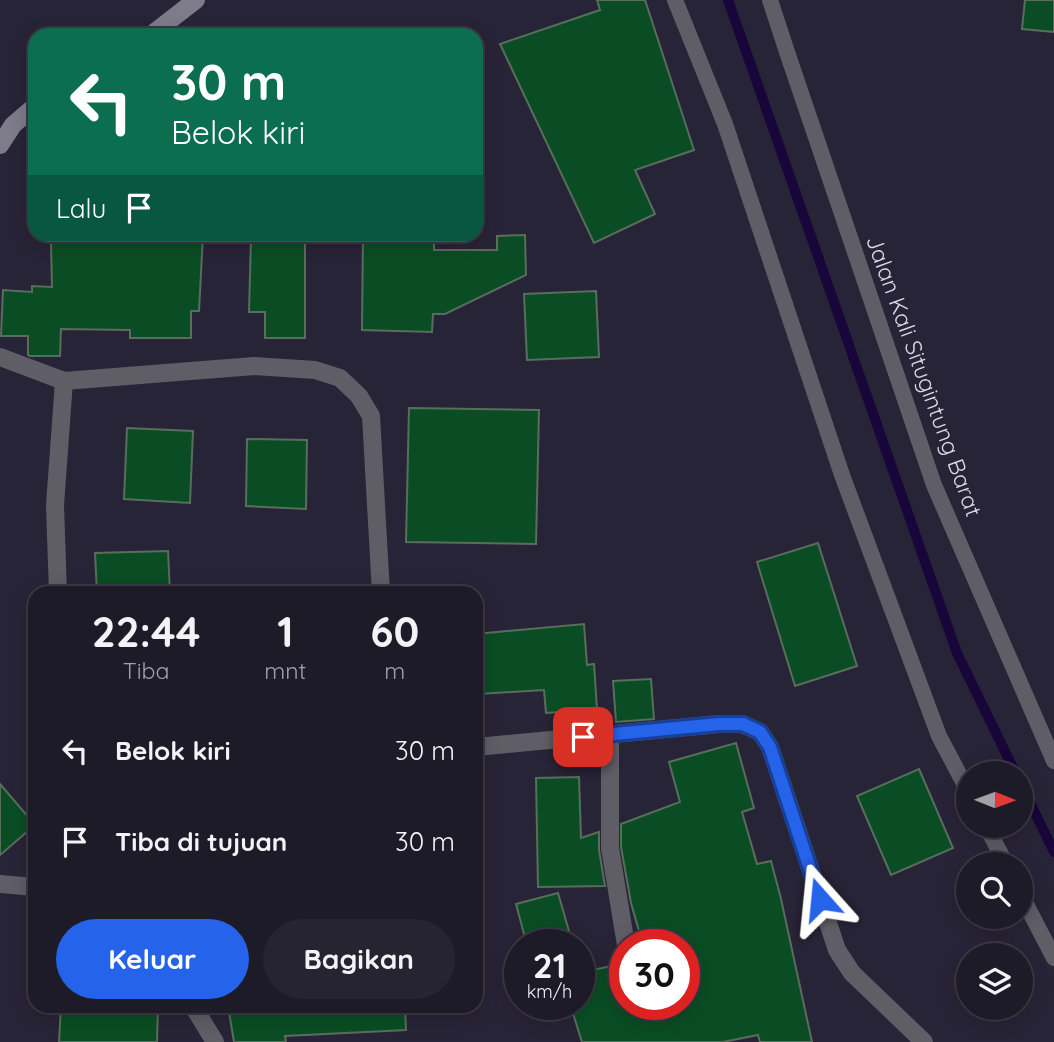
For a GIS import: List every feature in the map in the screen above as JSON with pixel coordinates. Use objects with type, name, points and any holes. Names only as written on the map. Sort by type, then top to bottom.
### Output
[{"type":"street","points":[[160,28],[196,0]]},
{"type":"street","points":[[0,145],[13,125],[28,112]]},
{"type":"street","points":[[0,357],[64,381],[254,366],[315,370],[340,378],[359,396],[371,416],[381,586]]},
{"type":"street","points":[[58,586],[55,505],[64,381]]},
{"type":"street","points":[[483,746],[719,724],[743,724],[760,732],[770,747],[837,950],[852,973],[924,1042]]},
{"type":"street","points":[[610,734],[610,848],[623,929]]},
{"type":"street","points":[[0,884],[28,886]]},
{"type":"street","points":[[197,1013],[215,1042]]},
{"type":"lane","points":[[675,0],[725,124],[842,475],[939,736],[956,768]]},
{"type":"lane","name":"Jalan Kali Situgintung Barat","points":[[770,0],[934,485],[1054,761]]},
{"type":"lane","points":[[1033,918],[1054,958]]},
{"type":"building","points":[[597,0],[645,0],[694,150],[635,170],[655,214],[594,243],[500,44],[600,10]]},
{"type":"building","points":[[1025,0],[1054,0],[1054,32],[1022,29]]},
{"type":"building","points":[[525,235],[526,275],[445,314],[433,314],[432,332],[362,330],[363,242],[434,242],[434,250],[497,250],[497,236]]},
{"type":"building","points":[[203,242],[199,311],[191,311],[191,338],[130,338],[130,330],[61,329],[60,356],[28,355],[28,336],[1,336],[3,290],[32,292],[32,286],[52,287],[51,243]]},
{"type":"building","points":[[251,242],[305,242],[305,338],[265,338],[265,312],[249,312]]},
{"type":"building","points":[[596,291],[599,357],[527,360],[524,294]]},
{"type":"building","points":[[409,408],[539,410],[536,544],[406,542]]},
{"type":"building","points":[[127,428],[193,431],[190,503],[124,499]]},
{"type":"building","points":[[247,439],[307,440],[306,509],[246,506]]},
{"type":"building","points":[[818,543],[857,666],[795,686],[757,562]]},
{"type":"building","points":[[168,551],[170,586],[97,586],[95,553]]},
{"type":"building","points":[[584,624],[587,665],[594,664],[597,709],[546,713],[544,690],[483,694],[483,633]]},
{"type":"building","points":[[651,679],[654,719],[616,722],[613,681]]},
{"type":"building","points":[[736,743],[754,808],[742,812],[757,864],[771,861],[812,1042],[760,1042],[758,1035],[723,1042],[582,1042],[575,1020],[595,1020],[595,970],[609,966],[609,1020],[700,1020],[700,929],[638,929],[621,847],[621,824],[680,802],[669,762]]},
{"type":"building","points":[[919,769],[953,848],[891,875],[857,796]]},
{"type":"building","points":[[579,777],[581,838],[599,832],[605,886],[538,887],[536,778]]},
{"type":"building","points":[[0,784],[28,817],[28,831],[0,855]]},
{"type":"building","points":[[558,893],[568,929],[523,929],[516,904]]},
{"type":"building","points":[[61,1013],[158,1013],[157,1042],[59,1042]]},
{"type":"building","points":[[229,1013],[405,1013],[406,1030],[285,1036],[286,1042],[234,1042]]},
{"type":"waterway","points":[[728,0],[957,653],[1010,761]]},
{"type":"waterway","points":[[1033,809],[1054,852]]},
{"type":"route","points":[[583,737],[719,724],[743,724],[760,732],[770,747],[820,899]]}]
